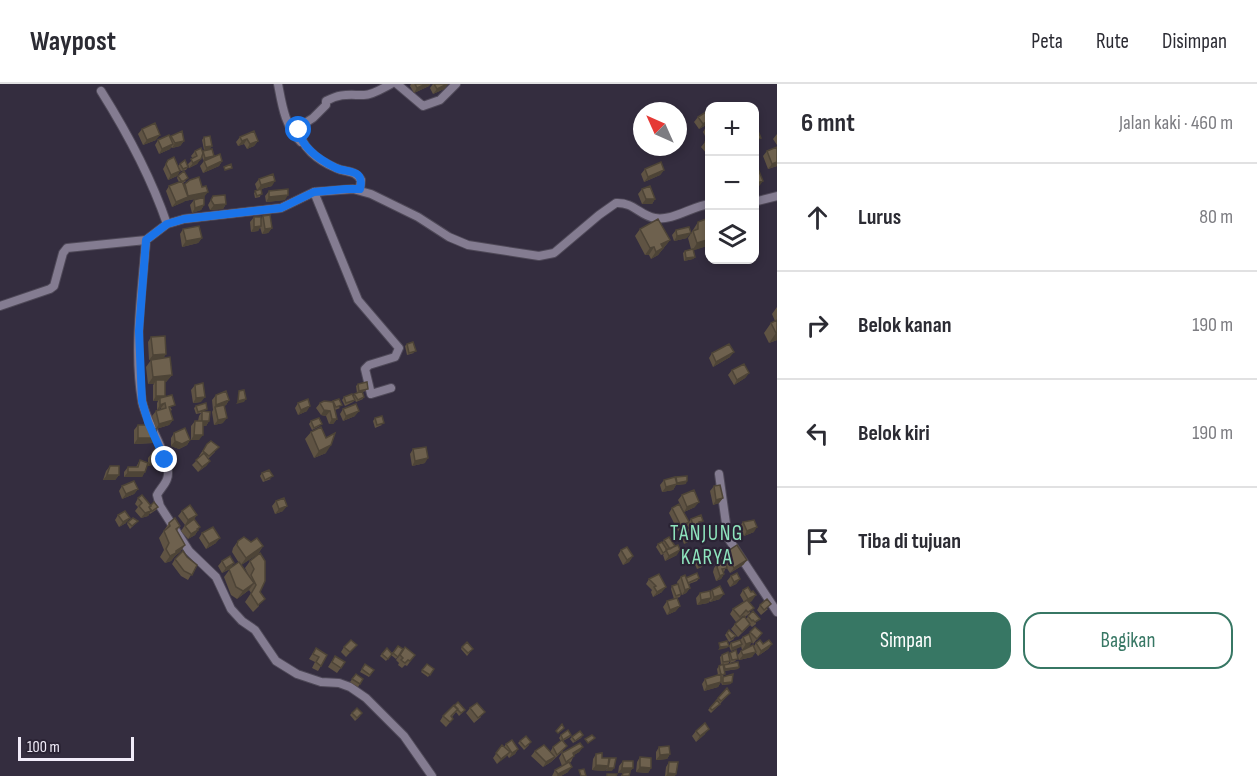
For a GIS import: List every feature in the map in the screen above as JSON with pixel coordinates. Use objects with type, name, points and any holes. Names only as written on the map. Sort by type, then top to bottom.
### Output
[{"type":"street","points":[[278,84],[286,119],[294,134],[302,143],[337,169],[349,170],[358,175],[361,180],[360,189]]},
{"type":"street","points":[[302,143],[299,134],[300,125],[309,122],[324,108],[326,101],[342,94],[366,95],[391,84]]},
{"type":"street","points":[[397,84],[423,106],[440,100],[456,84]]},
{"type":"street","points":[[101,91],[144,166],[156,191],[167,224]]},
{"type":"street","points":[[0,306],[43,292],[54,286],[63,253],[67,248],[146,240],[167,224],[198,216],[281,208],[314,192],[360,189],[418,217],[448,237],[468,245],[539,256],[554,253],[616,203],[630,204],[647,215],[661,218],[705,205]]},
{"type":"street","points":[[314,192],[358,300],[399,348],[395,357],[369,365],[365,369],[371,394],[391,388]]},
{"type":"street","points":[[759,201],[777,196]]},
{"type":"street","points":[[146,240],[139,331],[140,386],[144,412],[161,448],[168,472],[166,481],[157,495],[160,506],[189,551],[216,577],[231,609],[255,630],[276,661],[297,674],[321,682],[339,683],[350,687],[366,698],[404,736],[432,776]]},
{"type":"street","points":[[719,474],[728,538],[777,612]]},
{"type":"building","points":[[434,84],[447,84],[437,89]]},
{"type":"building","points":[[705,113],[705,123],[703,124],[698,117]]},
{"type":"building","points":[[155,123],[160,135],[147,140],[142,129]]},
{"type":"building","points":[[182,131],[184,141],[175,143],[171,136]]},
{"type":"building","points":[[254,131],[258,141],[250,144],[247,139],[242,141],[240,137]]},
{"type":"building","points":[[169,135],[173,144],[162,149],[158,140]]},
{"type":"building","points":[[210,136],[212,146],[205,147],[204,137]]},
{"type":"building","points":[[777,147],[777,162],[772,164],[767,151]]},
{"type":"building","points":[[201,148],[203,153],[201,159],[193,163],[191,159],[197,156],[195,151]]},
{"type":"building","points":[[212,149],[214,156],[205,158],[203,151]]},
{"type":"building","points":[[220,154],[222,161],[207,168],[204,161]]},
{"type":"building","points":[[174,157],[180,171],[171,175],[166,164]]},
{"type":"building","points":[[185,160],[188,167],[183,169],[180,164]]},
{"type":"building","points":[[661,162],[664,170],[648,177],[645,169]]},
{"type":"building","points":[[231,164],[232,168],[225,170],[224,167]]},
{"type":"building","points":[[184,171],[188,178],[182,182],[178,176]]},
{"type":"building","points":[[273,174],[275,181],[261,185],[259,179]]},
{"type":"building","points":[[199,177],[202,187],[206,186],[208,192],[188,196],[185,184]]},
{"type":"building","points":[[182,181],[188,197],[176,202],[169,186]]},
{"type":"building","points":[[650,186],[655,199],[646,199],[642,189]]},
{"type":"building","points":[[261,189],[262,194],[257,196],[255,191]]},
{"type":"building","points":[[288,189],[288,195],[269,197],[269,191]]},
{"type":"building","points":[[225,195],[226,204],[214,205],[211,200],[213,196]]},
{"type":"building","points":[[204,197],[204,205],[195,208],[194,200]]},
{"type":"building","points":[[270,215],[272,228],[265,229],[263,216]]},
{"type":"building","points":[[254,217],[261,217],[261,226],[254,227]]},
{"type":"building","points":[[658,219],[670,240],[661,244],[663,248],[656,252],[654,247],[650,248],[640,229]]},
{"type":"building","points":[[705,219],[705,241],[697,243],[693,231],[698,229],[698,222]]},
{"type":"building","points":[[199,226],[202,238],[186,241],[183,229]]},
{"type":"building","points":[[689,227],[691,233],[677,236],[676,230]]},
{"type":"building","points":[[693,249],[695,257],[686,258],[685,251]]},
{"type":"building","points":[[777,320],[777,333],[776,333],[771,323]]},
{"type":"building","points":[[165,336],[166,354],[153,355],[151,337]]},
{"type":"building","points":[[413,342],[416,351],[409,353],[407,344]]},
{"type":"building","points":[[729,344],[734,352],[716,362],[712,353]]},
{"type":"building","points":[[170,357],[172,375],[153,377],[151,360]]},
{"type":"building","points":[[744,364],[749,373],[737,380],[732,370]]},
{"type":"building","points":[[156,380],[165,380],[165,396],[156,396]]},
{"type":"building","points":[[367,382],[368,389],[359,391],[358,384]]},
{"type":"building","points":[[203,383],[205,397],[196,398],[195,385]]},
{"type":"building","points":[[244,390],[246,399],[238,401],[239,391]]},
{"type":"building","points":[[226,391],[229,400],[216,405],[216,395]]},
{"type":"building","points":[[362,391],[364,397],[358,400],[354,394]]},
{"type":"building","points":[[352,394],[355,400],[346,403],[344,397]]},
{"type":"building","points":[[172,395],[175,405],[169,407],[173,420],[159,424],[156,411],[166,408],[165,403],[160,405],[160,398]]},
{"type":"building","points":[[308,399],[310,406],[301,410],[298,403]]},
{"type":"building","points":[[339,399],[342,405],[336,407],[333,401]]},
{"type":"building","points":[[333,402],[337,419],[332,419],[330,411],[324,410],[320,403]]},
{"type":"building","points":[[206,403],[207,409],[198,412],[196,406]]},
{"type":"building","points":[[356,404],[359,411],[346,416],[343,409]]},
{"type":"building","points":[[224,405],[227,418],[218,420],[215,407]]},
{"type":"building","points":[[202,411],[210,412],[209,421],[202,421]]},
{"type":"building","points":[[382,416],[384,423],[377,425],[375,418]]},
{"type":"building","points":[[319,418],[322,424],[314,428],[311,421]]},
{"type":"building","points":[[195,421],[203,421],[203,435],[194,435]]},
{"type":"building","points":[[138,425],[156,429],[157,438],[138,438]]},
{"type":"building","points":[[321,427],[326,438],[335,433],[331,445],[319,451],[311,432]]},
{"type":"building","points":[[185,428],[190,440],[182,444],[175,441],[174,433]]},
{"type":"building","points":[[211,441],[219,447],[209,456],[203,451]]},
{"type":"building","points":[[426,447],[428,458],[415,461],[413,449]]},
{"type":"building","points":[[159,448],[163,458],[151,461],[152,453]]},
{"type":"building","points":[[204,453],[210,461],[202,467],[196,460]]},
{"type":"building","points":[[140,460],[148,463],[145,472],[128,472],[128,467],[138,467]]},
{"type":"building","points":[[110,466],[119,466],[119,475],[107,475]]},
{"type":"building","points":[[269,470],[273,476],[265,480],[262,473]]},
{"type":"building","points":[[687,476],[687,481],[677,483],[676,477]]},
{"type":"building","points":[[675,477],[677,484],[666,487],[664,480]]},
{"type":"building","points":[[134,481],[138,489],[126,494],[122,486]]},
{"type":"building","points":[[720,485],[723,498],[716,500],[714,486]]},
{"type":"building","points":[[694,490],[699,502],[687,507],[682,495]]},
{"type":"building","points":[[142,495],[151,506],[149,507],[151,511],[145,513],[139,506],[142,503],[138,498]]},
{"type":"building","points":[[284,498],[287,506],[279,509],[276,501]]},
{"type":"building","points":[[154,502],[158,507],[152,511],[149,507]]},
{"type":"building","points":[[679,504],[689,522],[681,526],[672,508]]},
{"type":"building","points":[[190,505],[197,515],[188,520],[182,511]]},
{"type":"building","points":[[125,511],[130,518],[123,522],[118,515]]},
{"type":"building","points":[[701,515],[703,521],[699,522],[702,530],[696,533],[691,519]]},
{"type":"building","points":[[133,518],[138,521],[132,526],[128,522]]},
{"type":"building","points":[[175,518],[180,526],[176,529],[185,545],[170,556],[166,549],[169,543],[164,531]]},
{"type":"building","points":[[194,519],[200,527],[191,534],[185,526]]},
{"type":"building","points":[[754,520],[757,527],[747,531],[743,522]]},
{"type":"building","points":[[213,527],[220,538],[209,544],[202,533]]},
{"type":"building","points":[[692,527],[696,535],[688,539],[684,530]]},
{"type":"building","points":[[244,537],[251,542],[257,538],[263,546],[246,558],[237,545],[238,541]]},
{"type":"building","points":[[669,537],[675,546],[670,549],[664,540]]},
{"type":"building","points":[[662,542],[667,550],[663,553],[658,544]]},
{"type":"building","points":[[678,545],[680,550],[669,556],[666,550]]},
{"type":"building","points":[[737,545],[747,560],[734,568],[725,553]]},
{"type":"building","points":[[627,547],[633,556],[627,560],[621,550]]},
{"type":"building","points":[[183,551],[197,565],[192,575],[184,571],[175,559]]},
{"type":"building","points":[[260,553],[265,561],[265,581],[260,592],[265,599],[258,605],[251,594],[256,585],[251,575],[254,569],[250,561]]},
{"type":"building","points":[[699,553],[704,564],[699,567],[694,555]]},
{"type":"building","points":[[230,556],[234,563],[226,568],[222,561]]},
{"type":"building","points":[[239,562],[254,583],[243,591],[236,587],[229,569]]},
{"type":"building","points":[[718,563],[726,563],[727,568],[722,569],[724,574],[720,576],[717,567]]},
{"type":"building","points":[[697,573],[699,578],[688,583],[686,578]]},
{"type":"building","points":[[737,573],[740,579],[734,582],[731,576]]},
{"type":"building","points":[[659,574],[666,587],[657,592],[654,587],[656,586],[649,579]]},
{"type":"building","points":[[685,575],[690,588],[685,590],[681,577]]},
{"type":"building","points":[[678,584],[681,594],[676,596],[672,586]]},
{"type":"building","points":[[720,586],[724,594],[714,597],[712,590]]},
{"type":"building","points":[[748,587],[756,595],[748,599],[743,590]]},
{"type":"building","points":[[710,591],[711,598],[701,600],[700,593]]},
{"type":"building","points":[[677,598],[680,606],[670,610],[667,601]]},
{"type":"building","points":[[767,599],[771,604],[764,610],[760,605]]},
{"type":"building","points":[[747,600],[754,608],[748,612],[746,610],[740,617],[733,609]]},
{"type":"building","points":[[753,611],[760,619],[755,622],[748,616]]},
{"type":"building","points":[[744,616],[750,624],[742,632],[735,624]]},
{"type":"building","points":[[755,627],[762,633],[757,639],[750,632]]},
{"type":"building","points":[[729,630],[736,636],[731,639],[727,633]]},
{"type":"building","points":[[749,634],[752,642],[746,644],[743,637]]},
{"type":"building","points":[[351,640],[357,645],[350,652],[344,647]]},
{"type":"building","points":[[740,640],[742,644],[732,648],[731,643]]},
{"type":"building","points":[[760,640],[763,644],[769,640],[772,644],[761,651],[756,643]]},
{"type":"building","points":[[727,641],[729,646],[720,647],[719,643]]},
{"type":"building","points":[[467,642],[473,649],[468,653],[462,647]]},
{"type":"building","points":[[753,645],[756,652],[743,655],[741,651]]},
{"type":"building","points":[[398,646],[403,649],[398,657],[393,653]]},
{"type":"building","points":[[405,647],[415,655],[405,663],[401,660],[403,658],[400,655]]},
{"type":"building","points":[[316,648],[327,655],[321,666],[316,662],[319,657],[313,654]]},
{"type":"building","points":[[387,648],[392,654],[388,659],[382,654]]},
{"type":"building","points":[[736,650],[738,659],[732,660],[730,653]]},
{"type":"building","points":[[728,652],[730,661],[723,662],[722,655]]},
{"type":"building","points":[[335,656],[345,662],[341,668],[332,662]]},
{"type":"building","points":[[738,662],[739,667],[725,669],[724,665]]},
{"type":"building","points":[[365,664],[374,670],[370,675],[362,669]]},
{"type":"building","points":[[427,664],[434,669],[430,675],[422,670]]},
{"type":"building","points":[[723,664],[725,674],[721,675],[719,666]]},
{"type":"building","points":[[356,674],[363,679],[360,684],[352,679]]},
{"type":"building","points":[[721,674],[721,682],[707,686],[705,679]]},
{"type":"building","points":[[733,674],[732,682],[723,683],[723,677]]},
{"type":"building","points":[[727,688],[730,693],[721,701],[718,698]]},
{"type":"building","points":[[717,700],[720,704],[712,710],[710,708]]},
{"type":"building","points":[[458,702],[465,710],[461,713],[454,706]]},
{"type":"building","points":[[477,703],[485,712],[478,718],[470,708]]},
{"type":"building","points":[[454,705],[458,709],[451,716],[453,719],[450,722],[443,716]]},
{"type":"building","points":[[357,708],[362,713],[357,718],[352,713]]},
{"type":"building","points":[[705,723],[709,729],[700,736],[696,731]]},
{"type":"building","points":[[562,724],[564,728],[558,733],[556,731]]},
{"type":"building","points":[[568,730],[571,735],[563,740],[561,735]]},
{"type":"building","points":[[580,731],[583,735],[575,741],[572,737]]},
{"type":"building","points":[[592,735],[595,738],[588,743],[585,739]]},
{"type":"building","points":[[526,736],[531,742],[525,747],[520,741]]},
{"type":"building","points":[[512,740],[518,749],[512,753],[506,744]]},
{"type":"building","points":[[562,740],[567,746],[557,755],[553,747]]},
{"type":"building","points":[[580,743],[583,747],[573,753],[574,756],[566,762],[562,753]]},
{"type":"building","points":[[502,745],[510,752],[501,759],[496,753]]},
{"type":"building","points":[[544,745],[555,757],[546,762],[535,751]]},
{"type":"building","points":[[669,746],[670,754],[660,755],[659,747]]},
{"type":"building","points":[[602,753],[602,758],[609,758],[608,766],[596,765],[596,754]]},
{"type":"building","points":[[640,757],[651,758],[651,768],[640,767]]},
{"type":"building","points":[[610,758],[616,758],[614,768],[608,768]]},
{"type":"building","points":[[623,761],[633,761],[633,768],[622,768]]},
{"type":"building","points":[[569,762],[572,767],[558,774],[555,770]]},
{"type":"building","points":[[669,762],[678,762],[676,774],[668,773]]},
{"type":"building","points":[[584,769],[586,776],[581,776],[579,770]]},
{"type":"building","points":[[630,772],[629,776],[622,776],[623,773]]},
{"type":"district","name":"TANJUNG KARYA","points":[[707,545]]},
{"type":"route","points":[[165,460],[144,412],[140,386],[139,331],[146,240],[167,224],[184,219],[281,208],[314,192],[360,189],[362,184],[358,175],[349,170],[337,169],[308,149],[302,143],[299,130]]}]
